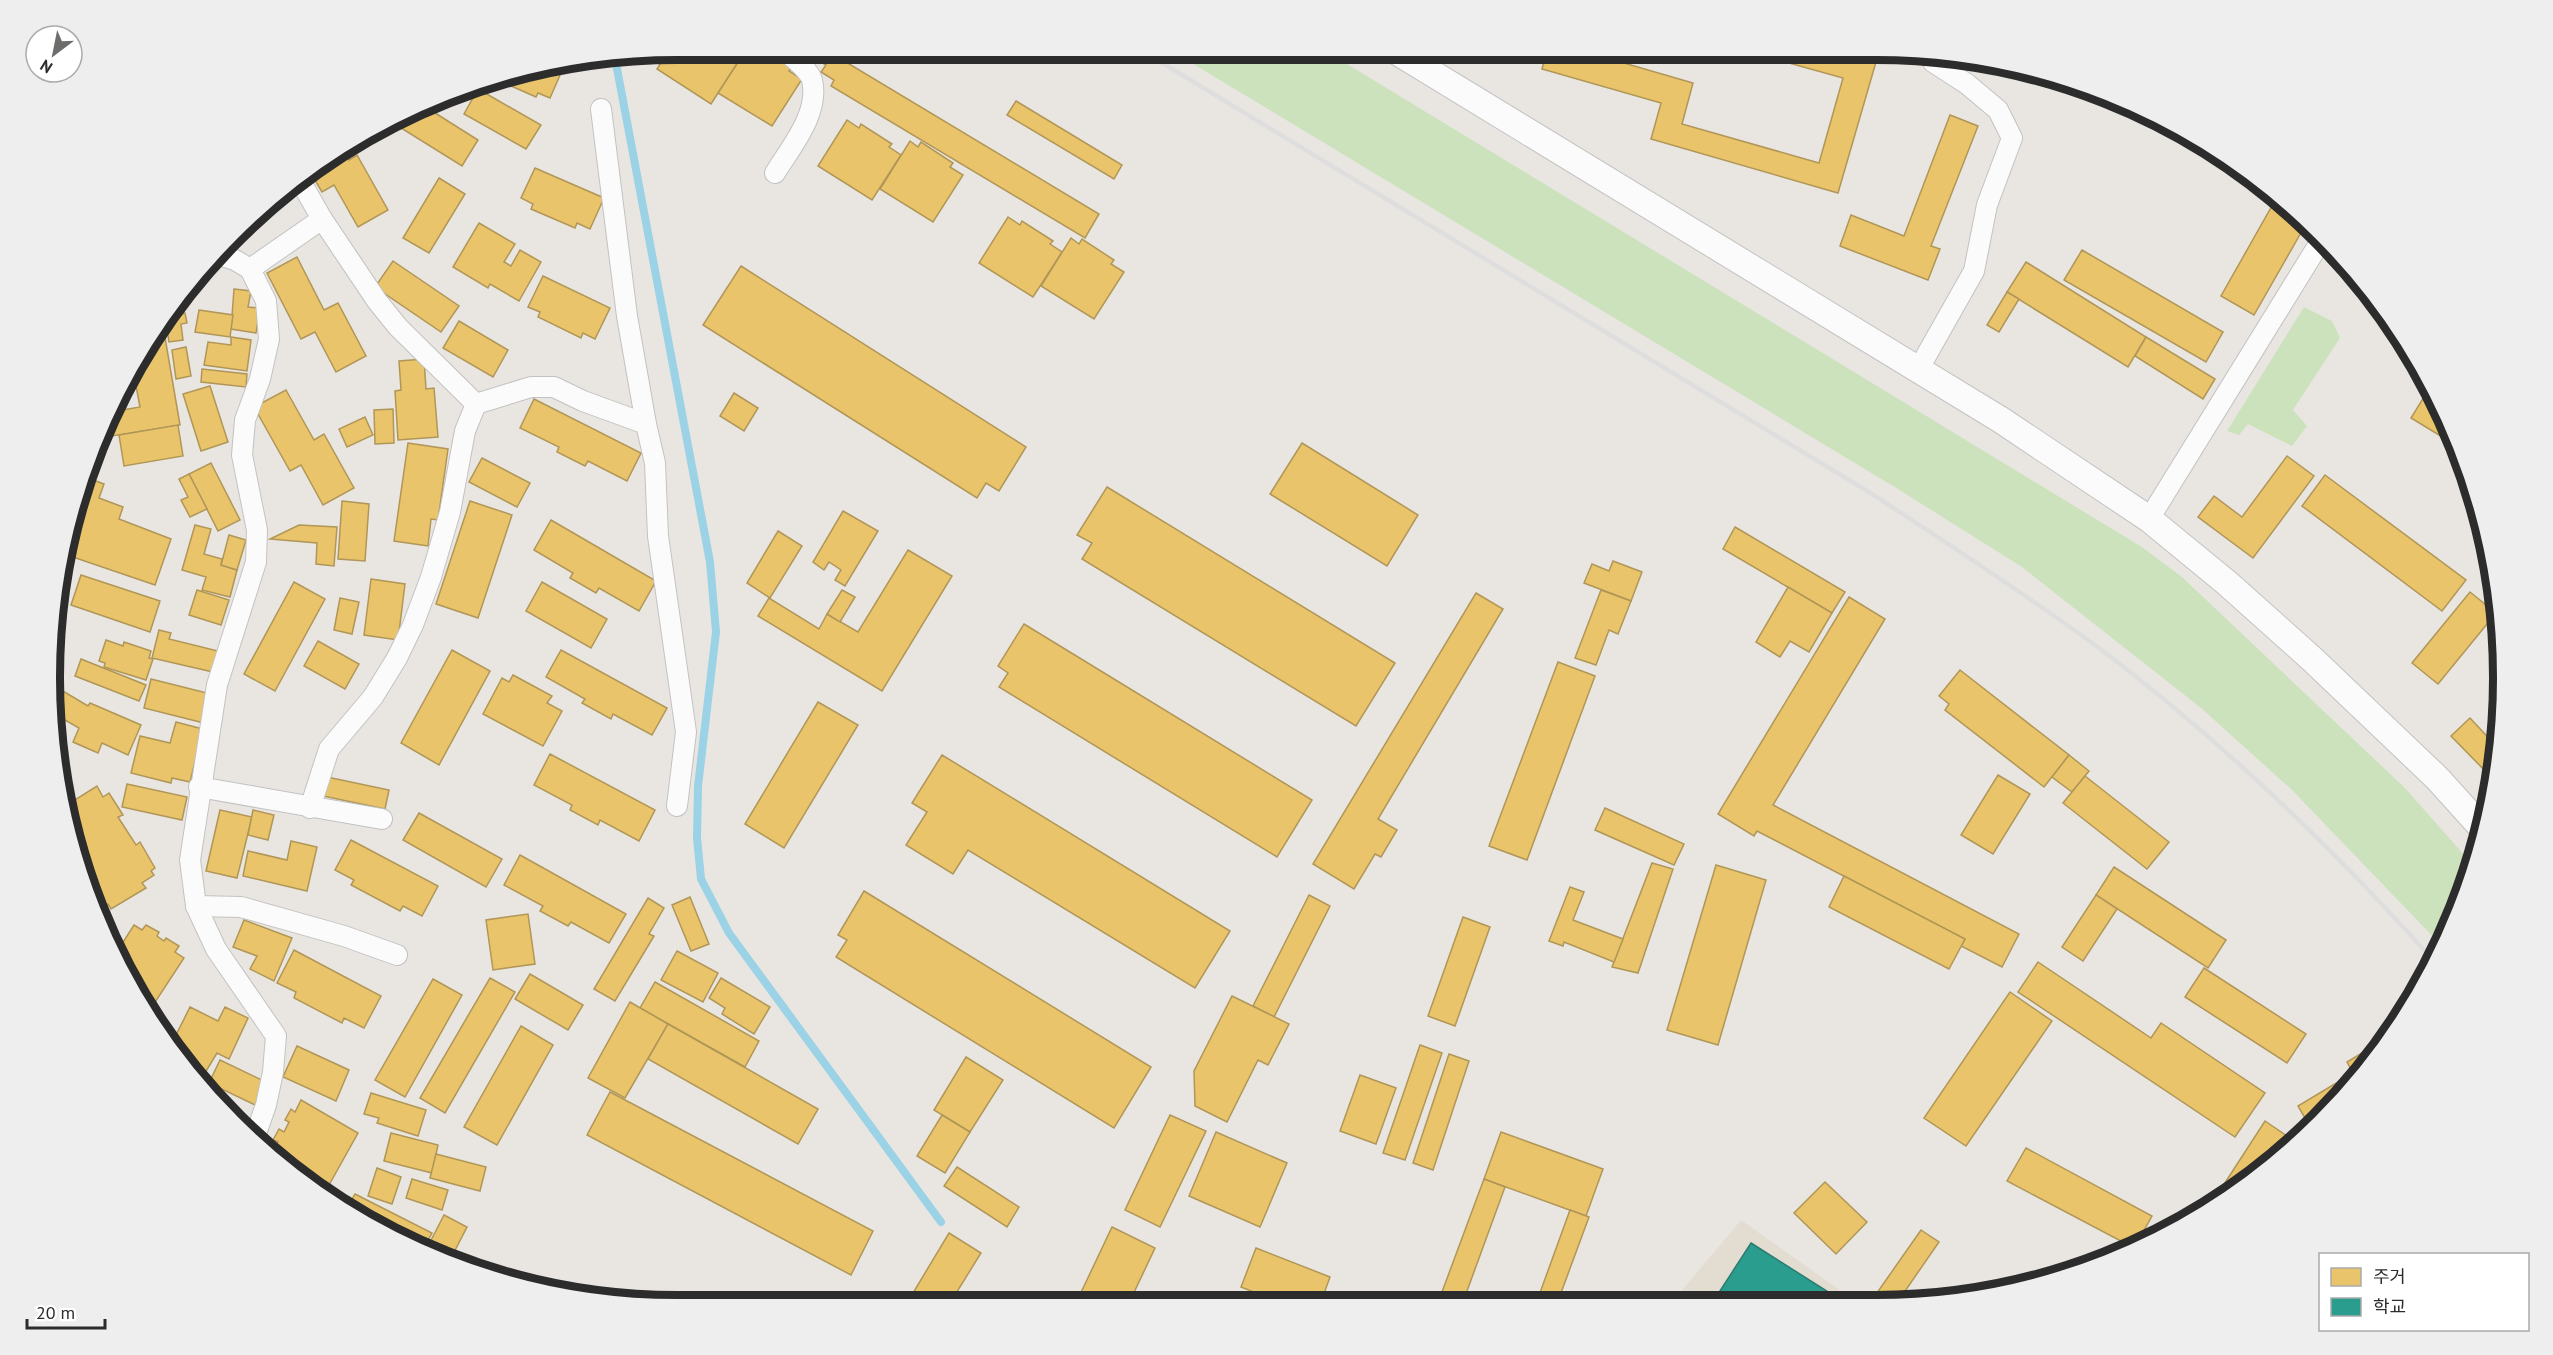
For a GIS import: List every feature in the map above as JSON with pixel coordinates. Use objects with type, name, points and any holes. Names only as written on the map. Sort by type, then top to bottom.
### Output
[{"type":"street","points":[[775,173],[804,127],[813,97],[812,78],[794,60]]},
{"type":"street","points":[[1410,60],[2001,420],[2149,519],[2227,583],[2312,659],[2437,778],[2476,821]]},
{"type":"street","points":[[1918,370],[1974,271],[1987,205],[2012,138],[1998,110],[1966,84],[1934,63]]},
{"type":"street","points":[[601,109],[627,316],[655,463],[658,536],[686,732],[677,806]]},
{"type":"street","points":[[304,187],[322,219],[377,301],[398,327],[476,404]]},
{"type":"street","points":[[250,270],[322,219]]},
{"type":"street","points":[[2149,519],[2317,247]]},
{"type":"street","points":[[226,257],[250,270],[266,301],[269,320],[269,339],[260,379],[245,420],[243,455],[257,530],[256,562],[217,686],[190,860],[196,906],[216,949],[276,1036],[273,1072],[266,1105],[257,1130]]},
{"type":"street","points":[[476,404],[531,387],[554,387],[646,424]]},
{"type":"street","points":[[310,808],[329,749],[372,697],[397,658],[413,625],[431,577],[447,523],[465,431],[476,404]]},
{"type":"street","points":[[200,787],[382,819]]},
{"type":"street","points":[[196,906],[241,907],[344,936],[397,955]]},
{"type":"shaded area","points":[[1741,1220],[1847,1295],[1678,1295]]},
{"type":"green space","points":[[1187,60],[1340,60],[2142,547],[2182,577],[2405,788],[2466,857],[2435,938],[2292,790],[2201,708],[2022,567],[1893,486]]},
{"type":"green space","points":[[2304,307],[2332,321],[2340,338],[2293,410],[2307,426],[2292,446],[2248,424],[2239,435],[2227,431]]},
{"type":"building: 주거","points":[[662,60],[739,60],[711,104],[657,69]]},
{"type":"building: 주거","points":[[739,60],[782,60],[792,66],[789,71],[802,79],[772,126],[718,93]]},
{"type":"building: 주거","points":[[818,60],[843,60],[1099,214],[1085,238],[831,86],[834,80],[821,72],[826,65]]},
{"type":"building: 주거","points":[[1544,60],[1614,60],[1693,83],[1682,124],[1819,163],[1843,78],[1778,60],[1869,60],[1876,62],[1838,193],[1651,139],[1661,103],[1542,69]]},
{"type":"building: 주거","points":[[562,71],[550,98],[538,93],[536,97],[507,84]]},
{"type":"building: 주거","points":[[483,92],[541,125],[526,149],[464,114],[475,95]]},
{"type":"building: 주거","points":[[1016,101],[1122,165],[1114,179],[1007,115]]},
{"type":"building: 주거","points":[[432,111],[478,140],[462,166],[399,127]]},
{"type":"building: 주거","points":[[1950,115],[1978,126],[1931,246],[1940,249],[1928,280],[1840,246],[1851,215],[1904,236]]},
{"type":"building: 주거","points":[[847,120],[859,128],[861,124],[892,144],[889,147],[901,155],[872,200],[818,166]]},
{"type":"building: 주거","points":[[910,141],[918,147],[921,142],[953,163],[950,167],[963,175],[933,222],[880,189]]},
{"type":"building: 주거","points":[[357,155],[388,210],[358,227],[334,185],[322,192],[314,179],[347,156],[349,160]]},
{"type":"building: 주거","points":[[535,168],[604,198],[590,229],[577,223],[575,228],[531,209],[533,204],[521,198]]},
{"type":"building: 주거","points":[[439,178],[465,194],[429,253],[403,238]]},
{"type":"building: 주거","points":[[2273,205],[2302,231],[2254,315],[2221,296]]},
{"type":"building: 주거","points":[[1008,217],[1020,225],[1022,221],[1053,241],[1050,244],[1062,252],[1033,297],[979,263]]},
{"type":"building: 주거","points":[[479,223],[515,244],[504,262],[511,266],[520,250],[541,262],[519,301],[490,284],[488,288],[453,267]]},
{"type":"building: 주거","points":[[1071,238],[1079,244],[1082,239],[1114,260],[1111,264],[1124,272],[1094,319],[1041,286]]},
{"type":"building: 주거","points":[[2082,250],[2223,332],[2206,362],[2064,280]]},
{"type":"building: 주거","points":[[297,257],[324,310],[338,303],[366,356],[336,372],[315,332],[301,339],[267,273]]},
{"type":"building: 주거","points":[[393,261],[459,306],[441,332],[375,287]]},
{"type":"building: 주거","points":[[2026,262],[2146,337],[2128,367],[2007,292]]},
{"type":"building: 주거","points":[[741,266],[1026,447],[999,491],[986,483],[977,498],[703,325]]},
{"type":"building: 주거","points":[[543,276],[610,308],[595,339],[583,333],[581,338],[538,317],[540,312],[528,307]]},
{"type":"building: 주거","points":[[234,289],[251,291],[248,307],[260,308],[256,333],[231,329]]},
{"type":"building: 주거","points":[[2007,292],[2019,299],[1999,332],[1987,325]]},
{"type":"building: 주거","points":[[199,310],[233,315],[230,337],[195,332]]},
{"type":"building: 주거","points":[[181,311],[182,314],[185,313],[187,323],[181,324],[183,340],[169,342],[167,330]]},
{"type":"building: 주거","points":[[459,321],[508,350],[493,377],[443,348]]},
{"type":"building: 주거","points":[[164,334],[180,425],[112,436],[111,432],[121,410],[140,407],[135,383]]},
{"type":"building: 주거","points":[[231,337],[251,340],[247,371],[204,365],[208,342],[231,345]]},
{"type":"building: 주거","points":[[2146,337],[2215,379],[2203,399],[2135,356]]},
{"type":"building: 주거","points":[[186,347],[191,376],[176,379],[172,350]]},
{"type":"building: 주거","points":[[424,359],[426,389],[434,388],[438,437],[398,440],[395,391],[401,390],[399,361]]},
{"type":"building: 주거","points":[[202,369],[247,374],[246,387],[201,382]]},
{"type":"building: 주거","points":[[210,386],[228,442],[201,451],[183,394]]},
{"type":"building: 주거","points":[[286,390],[314,440],[324,434],[354,488],[323,505],[301,465],[290,471],[254,407]]},
{"type":"building: 주거","points":[[734,393],[758,408],[744,431],[720,416]]},
{"type":"building: 주거","points":[[2425,396],[2445,439],[2411,418]]},
{"type":"building: 주거","points":[[534,399],[641,453],[627,481],[588,461],[585,466],[557,452],[559,447],[520,428]]},
{"type":"building: 주거","points":[[393,409],[394,443],[375,444],[374,410]]},
{"type":"building: 주거","points":[[365,417],[373,435],[347,447],[339,429]]},
{"type":"building: 주거","points":[[178,425],[183,456],[124,466],[119,435]]},
{"type":"building: 주거","points":[[408,443],[448,449],[438,520],[431,519],[428,546],[394,541]]},
{"type":"building: 주거","points":[[1302,443],[1418,515],[1387,566],[1270,494]]},
{"type":"building: 주거","points":[[2287,456],[2314,476],[2253,558],[2198,517],[2214,496],[2242,517]]},
{"type":"building: 주거","points":[[482,458],[530,483],[517,507],[469,482]]},
{"type":"building: 주거","points":[[211,463],[240,520],[218,531],[189,474]]},
{"type":"building: 주거","points":[[189,474],[207,509],[190,517],[181,500],[188,497],[179,479]]},
{"type":"building: 주거","points":[[2325,475],[2466,580],[2442,611],[2302,506]]},
{"type":"building: 주거","points":[[93,480],[104,484],[99,498],[123,507],[119,519],[171,539],[155,585],[72,557]]},
{"type":"building: 주거","points":[[1107,487],[1395,663],[1356,726],[1082,559],[1092,543],[1077,535]]},
{"type":"building: 주거","points":[[342,501],[369,504],[365,561],[338,559]]},
{"type":"building: 주거","points":[[470,501],[512,515],[478,618],[436,604]]},
{"type":"building: 주거","points":[[843,511],[878,531],[845,586],[835,580],[841,570],[829,562],[824,570],[813,562]]},
{"type":"building: 주거","points":[[551,520],[656,581],[639,611],[599,588],[596,593],[570,578],[573,573],[534,550]]},
{"type":"building: 주거","points":[[195,525],[211,529],[204,554],[222,559],[221,565],[237,570],[230,597],[202,590],[206,577],[182,570]]},
{"type":"building: 주거","points":[[299,525],[337,527],[334,566],[316,564],[317,543],[270,539]]},
{"type":"building: 주거","points":[[1735,527],[1845,592],[1832,613],[1723,549]]},
{"type":"building: 주거","points":[[778,531],[802,546],[770,598],[747,583]]},
{"type":"building: 주거","points":[[229,535],[246,540],[237,570],[221,565]]},
{"type":"building: 주거","points":[[908,550],[952,576],[882,691],[758,616],[769,598],[819,629],[827,614],[858,632]]},
{"type":"building: 주거","points":[[1613,561],[1642,572],[1631,601],[1584,583],[1592,564],[1609,571]]},
{"type":"building: 주거","points":[[81,575],[160,601],[150,632],[71,605]]},
{"type":"building: 주거","points":[[371,579],[405,584],[398,640],[364,635]]},
{"type":"building: 주거","points":[[294,582],[325,599],[275,691],[244,674]]},
{"type":"building: 주거","points":[[542,582],[607,619],[591,648],[526,611]]},
{"type":"building: 주거","points":[[1788,587],[1832,613],[1809,652],[1790,641],[1780,657],[1756,642]]},
{"type":"building: 주거","points":[[197,590],[229,600],[221,625],[189,615]]},
{"type":"building: 주거","points":[[842,590],[855,597],[840,622],[827,614]]},
{"type":"building: 주거","points":[[1601,590],[1631,601],[1618,634],[1609,630],[1596,665],[1575,658]]},
{"type":"building: 주거","points":[[2470,592],[2489,607],[2490,620],[2438,684],[2412,663]]},
{"type":"building: 주거","points":[[1476,593],[1503,609],[1378,819],[1397,830],[1381,857],[1375,854],[1354,889],[1313,864]]},
{"type":"building: 주거","points":[[1849,597],[1885,619],[1773,805],[2019,934],[2002,967],[1961,946],[1965,939],[1757,831],[1754,836],[1718,814]]},
{"type":"building: 주거","points":[[340,598],[359,602],[352,634],[334,630]]},
{"type":"building: 주거","points":[[1024,624],[1312,800],[1277,857],[999,687],[1008,673],[998,666]]},
{"type":"building: 주거","points":[[159,630],[171,633],[169,639],[218,651],[213,672],[152,658]]},
{"type":"building: 주거","points":[[106,640],[123,646],[124,642],[151,651],[149,658],[153,659],[146,680],[104,667],[105,663],[99,661]]},
{"type":"building: 주거","points":[[318,641],[359,664],[345,689],[304,666]]},
{"type":"building: 주거","points":[[452,650],[490,671],[439,765],[401,743]]},
{"type":"building: 주거","points":[[561,650],[667,708],[652,735],[613,714],[611,719],[582,703],[585,699],[546,677]]},
{"type":"building: 주거","points":[[81,659],[146,685],[139,701],[75,676]]},
{"type":"building: 주거","points":[[1558,662],[1595,676],[1527,860],[1489,846]]},
{"type":"building: 주거","points":[[1960,670],[2069,755],[2044,787],[1945,710],[1949,704],[1939,696]]},
{"type":"building: 주거","points":[[513,675],[552,696],[547,703],[562,711],[543,746],[483,714],[502,678],[509,682]]},
{"type":"building: 주거","points":[[151,679],[211,694],[204,723],[144,708]]},
{"type":"building: 주거","points":[[60,690],[88,706],[90,703],[141,725],[128,755],[102,743],[98,753],[73,742],[79,728],[61,718]]},
{"type":"building: 주거","points":[[818,702],[858,725],[784,848],[745,824]]},
{"type":"building: 주거","points":[[2470,718],[2490,739],[2486,771],[2451,736]]},
{"type":"building: 주거","points":[[176,722],[203,729],[190,782],[172,778],[171,783],[131,773],[140,736],[170,743]]},
{"type":"building: 주거","points":[[550,754],[655,810],[639,841],[600,820],[598,825],[570,810],[572,805],[534,785]]},
{"type":"building: 주거","points":[[942,755],[1230,931],[1195,988],[968,850],[953,874],[906,845],[927,812],[912,803]]},
{"type":"building: 주거","points":[[2069,755],[2089,771],[2072,792],[2052,777]]},
{"type":"building: 주거","points":[[1998,775],[2030,794],[1993,854],[1961,835]]},
{"type":"building: 주거","points":[[2085,776],[2169,842],[2147,869],[2063,803]]},
{"type":"building: 주거","points":[[327,777],[389,790],[385,809],[323,796]]},
{"type":"building: 주거","points":[[127,784],[187,797],[182,820],[122,807]]},
{"type":"building: 주거","points":[[97,786],[103,797],[109,793],[123,815],[118,817],[136,845],[140,842],[155,868],[151,871],[154,875],[142,883],[146,888],[111,909],[108,904],[104,906],[93,876],[73,801]]},
{"type":"building: 주거","points":[[1605,808],[1684,844],[1674,865],[1595,830]]},
{"type":"building: 주거","points":[[220,810],[252,817],[237,878],[206,871]]},
{"type":"building: 주거","points":[[253,810],[274,815],[268,840],[248,835]]},
{"type":"building: 주거","points":[[419,813],[502,859],[486,887],[403,840]]},
{"type":"building: 주거","points":[[351,840],[438,886],[422,916],[403,906],[400,911],[351,885],[354,880],[335,870]]},
{"type":"building: 주거","points":[[291,841],[317,847],[307,891],[243,876],[248,851],[287,860]]},
{"type":"building: 주거","points":[[520,855],[626,914],[609,943],[571,922],[568,926],[540,911],[543,906],[504,885]]},
{"type":"building: 주거","points":[[1652,863],[1673,869],[1638,973],[1612,967]]},
{"type":"building: 주거","points":[[1716,865],[1766,880],[1718,1045],[1667,1030]]},
{"type":"building: 주거","points":[[2114,867],[2226,940],[2208,968],[2096,895]]},
{"type":"building: 주거","points":[[1844,876],[1965,939],[1949,969],[1829,907]]},
{"type":"building: 주거","points":[[1570,887],[1584,892],[1573,920],[1623,939],[1614,962],[1564,942],[1563,946],[1549,941]]},
{"type":"building: 주거","points":[[864,891],[1151,1067],[1114,1128],[836,957],[847,940],[838,935]]},
{"type":"building: 주거","points":[[1309,895],[1330,906],[1274,1017],[1253,1006]]},
{"type":"building: 주거","points":[[2096,895],[2117,909],[2083,961],[2062,947]]},
{"type":"building: 주거","points":[[690,897],[709,944],[691,951],[672,905]]},
{"type":"building: 주거","points":[[648,898],[664,908],[649,934],[654,936],[615,1001],[594,989]]},
{"type":"building: 주거","points":[[528,914],[535,964],[493,970],[486,920]]},
{"type":"building: 주거","points":[[1463,917],[1490,927],[1455,1026],[1428,1016]]},
{"type":"building: 주거","points":[[244,920],[292,938],[274,981],[250,969],[257,956],[233,947]]},
{"type":"building: 주거","points":[[134,925],[142,930],[146,925],[159,932],[157,936],[164,941],[166,938],[179,946],[175,952],[184,958],[154,1004],[143,986],[121,945]]},
{"type":"building: 주거","points":[[294,950],[381,996],[364,1028],[344,1018],[342,1023],[294,998],[296,992],[277,983]]},
{"type":"building: 주거","points":[[677,951],[718,973],[703,1002],[661,980]]},
{"type":"building: 주거","points":[[2038,962],[2151,1038],[2161,1023],[2265,1093],[2235,1137],[2018,992]]},
{"type":"building: 주거","points":[[2204,968],[2306,1034],[2287,1063],[2185,997]]},
{"type":"building: 주거","points":[[530,974],[583,1005],[568,1030],[515,999]]},
{"type":"building: 주거","points":[[490,978],[515,992],[445,1113],[420,1098]]},
{"type":"building: 주거","points":[[721,978],[770,1007],[754,1034],[722,1014],[725,1008],[709,998]]},
{"type":"building: 주거","points":[[433,979],[462,995],[405,1097],[375,1080]]},
{"type":"building: 주거","points":[[655,982],[759,1041],[745,1067],[640,1008]]},
{"type":"building: 주거","points":[[2010,992],[2052,1021],[1966,1146],[1924,1118]]},
{"type":"building: 주거","points":[[1232,996],[1289,1024],[1268,1065],[1258,1060],[1227,1122],[1195,1106],[1194,1071]]},
{"type":"building: 주거","points":[[630,1002],[668,1024],[625,1098],[588,1078]]},
{"type":"building: 주거","points":[[190,1007],[218,1021],[225,1007],[248,1018],[229,1059],[217,1053],[205,1073],[175,1036]]},
{"type":"building: 주거","points":[[668,1024],[818,1109],[798,1144],[648,1059]]},
{"type":"building: 주거","points":[[521,1026],[553,1045],[497,1145],[464,1127]]},
{"type":"building: 주거","points":[[1420,1045],[1442,1053],[1405,1160],[1383,1153]]},
{"type":"building: 주거","points":[[297,1046],[349,1070],[336,1101],[283,1077]]},
{"type":"building: 주거","points":[[2365,1051],[2352,1070],[2347,1062]]},
{"type":"building: 주거","points":[[1449,1054],[1469,1061],[1433,1170],[1413,1163]]},
{"type":"building: 주거","points":[[966,1057],[1003,1080],[970,1132],[934,1110]]},
{"type":"building: 주거","points":[[220,1060],[266,1082],[255,1105],[213,1085],[210,1081]]},
{"type":"building: 주거","points":[[1360,1075],[1396,1088],[1376,1144],[1340,1131]]},
{"type":"building: 주거","points":[[2346,1077],[2306,1120],[2298,1106]]},
{"type":"building: 주거","points":[[610,1092],[873,1231],[851,1275],[587,1135]]},
{"type":"building: 주거","points":[[371,1093],[426,1110],[418,1136],[377,1123],[379,1118],[364,1114]]},
{"type":"building: 주거","points":[[301,1100],[358,1133],[329,1185],[276,1146],[278,1142],[273,1140],[279,1129],[284,1132],[289,1122],[285,1120],[291,1109],[295,1112]]},
{"type":"building: 주거","points":[[942,1115],[970,1132],[945,1173],[917,1156]]},
{"type":"building: 주거","points":[[1170,1115],[1206,1131],[1160,1227],[1125,1210]]},
{"type":"building: 주거","points":[[2265,1121],[2288,1137],[2283,1142],[2220,1190]]},
{"type":"building: 주거","points":[[1216,1132],[1287,1163],[1260,1227],[1189,1196]]},
{"type":"building: 주거","points":[[1501,1132],[1603,1169],[1586,1216],[1484,1179]]},
{"type":"building: 주거","points":[[391,1133],[438,1145],[432,1173],[384,1161]]},
{"type":"building: 주거","points":[[2026,1148],[2152,1216],[2142,1234],[2124,1243],[2007,1181]]},
{"type":"building: 주거","points":[[436,1154],[486,1167],[480,1191],[430,1178]]},
{"type":"building: 주거","points":[[957,1167],[1019,1207],[1007,1227],[944,1186]]},
{"type":"building: 주거","points":[[377,1168],[401,1177],[392,1204],[368,1196]]},
{"type":"building: 주거","points":[[412,1179],[448,1190],[442,1210],[406,1198]]},
{"type":"building: 주거","points":[[1484,1179],[1505,1187],[1466,1295],[1441,1295]]},
{"type":"building: 주거","points":[[1825,1182],[1867,1222],[1836,1254],[1794,1213]]},
{"type":"building: 주거","points":[[355,1194],[432,1233],[427,1242],[351,1201]]},
{"type":"building: 주거","points":[[1570,1210],[1589,1217],[1560,1295],[1539,1295]]},
{"type":"building: 주거","points":[[444,1215],[467,1227],[454,1253],[430,1243]]},
{"type":"building: 주거","points":[[1112,1227],[1155,1248],[1133,1295],[1080,1295]]},
{"type":"building: 주거","points":[[1921,1230],[1939,1242],[1903,1294],[1876,1295]]},
{"type":"building: 주거","points":[[949,1233],[981,1253],[955,1295],[912,1295]]},
{"type":"building: 주거","points":[[1256,1248],[1330,1277],[1324,1295],[1261,1295],[1241,1287]]},
{"type":"building: 학교","points":[[1751,1243],[1833,1295],[1720,1295],[1718,1294]]},
{"type":"waterway","points":[[616,63],[710,562],[716,632],[698,786],[697,838],[701,879],[729,933],[941,1222]]},
{"type":"railway","points":[[1157,60],[1877,497],[2072,628],[2144,683],[2232,758],[2357,878],[2427,954]]}]
